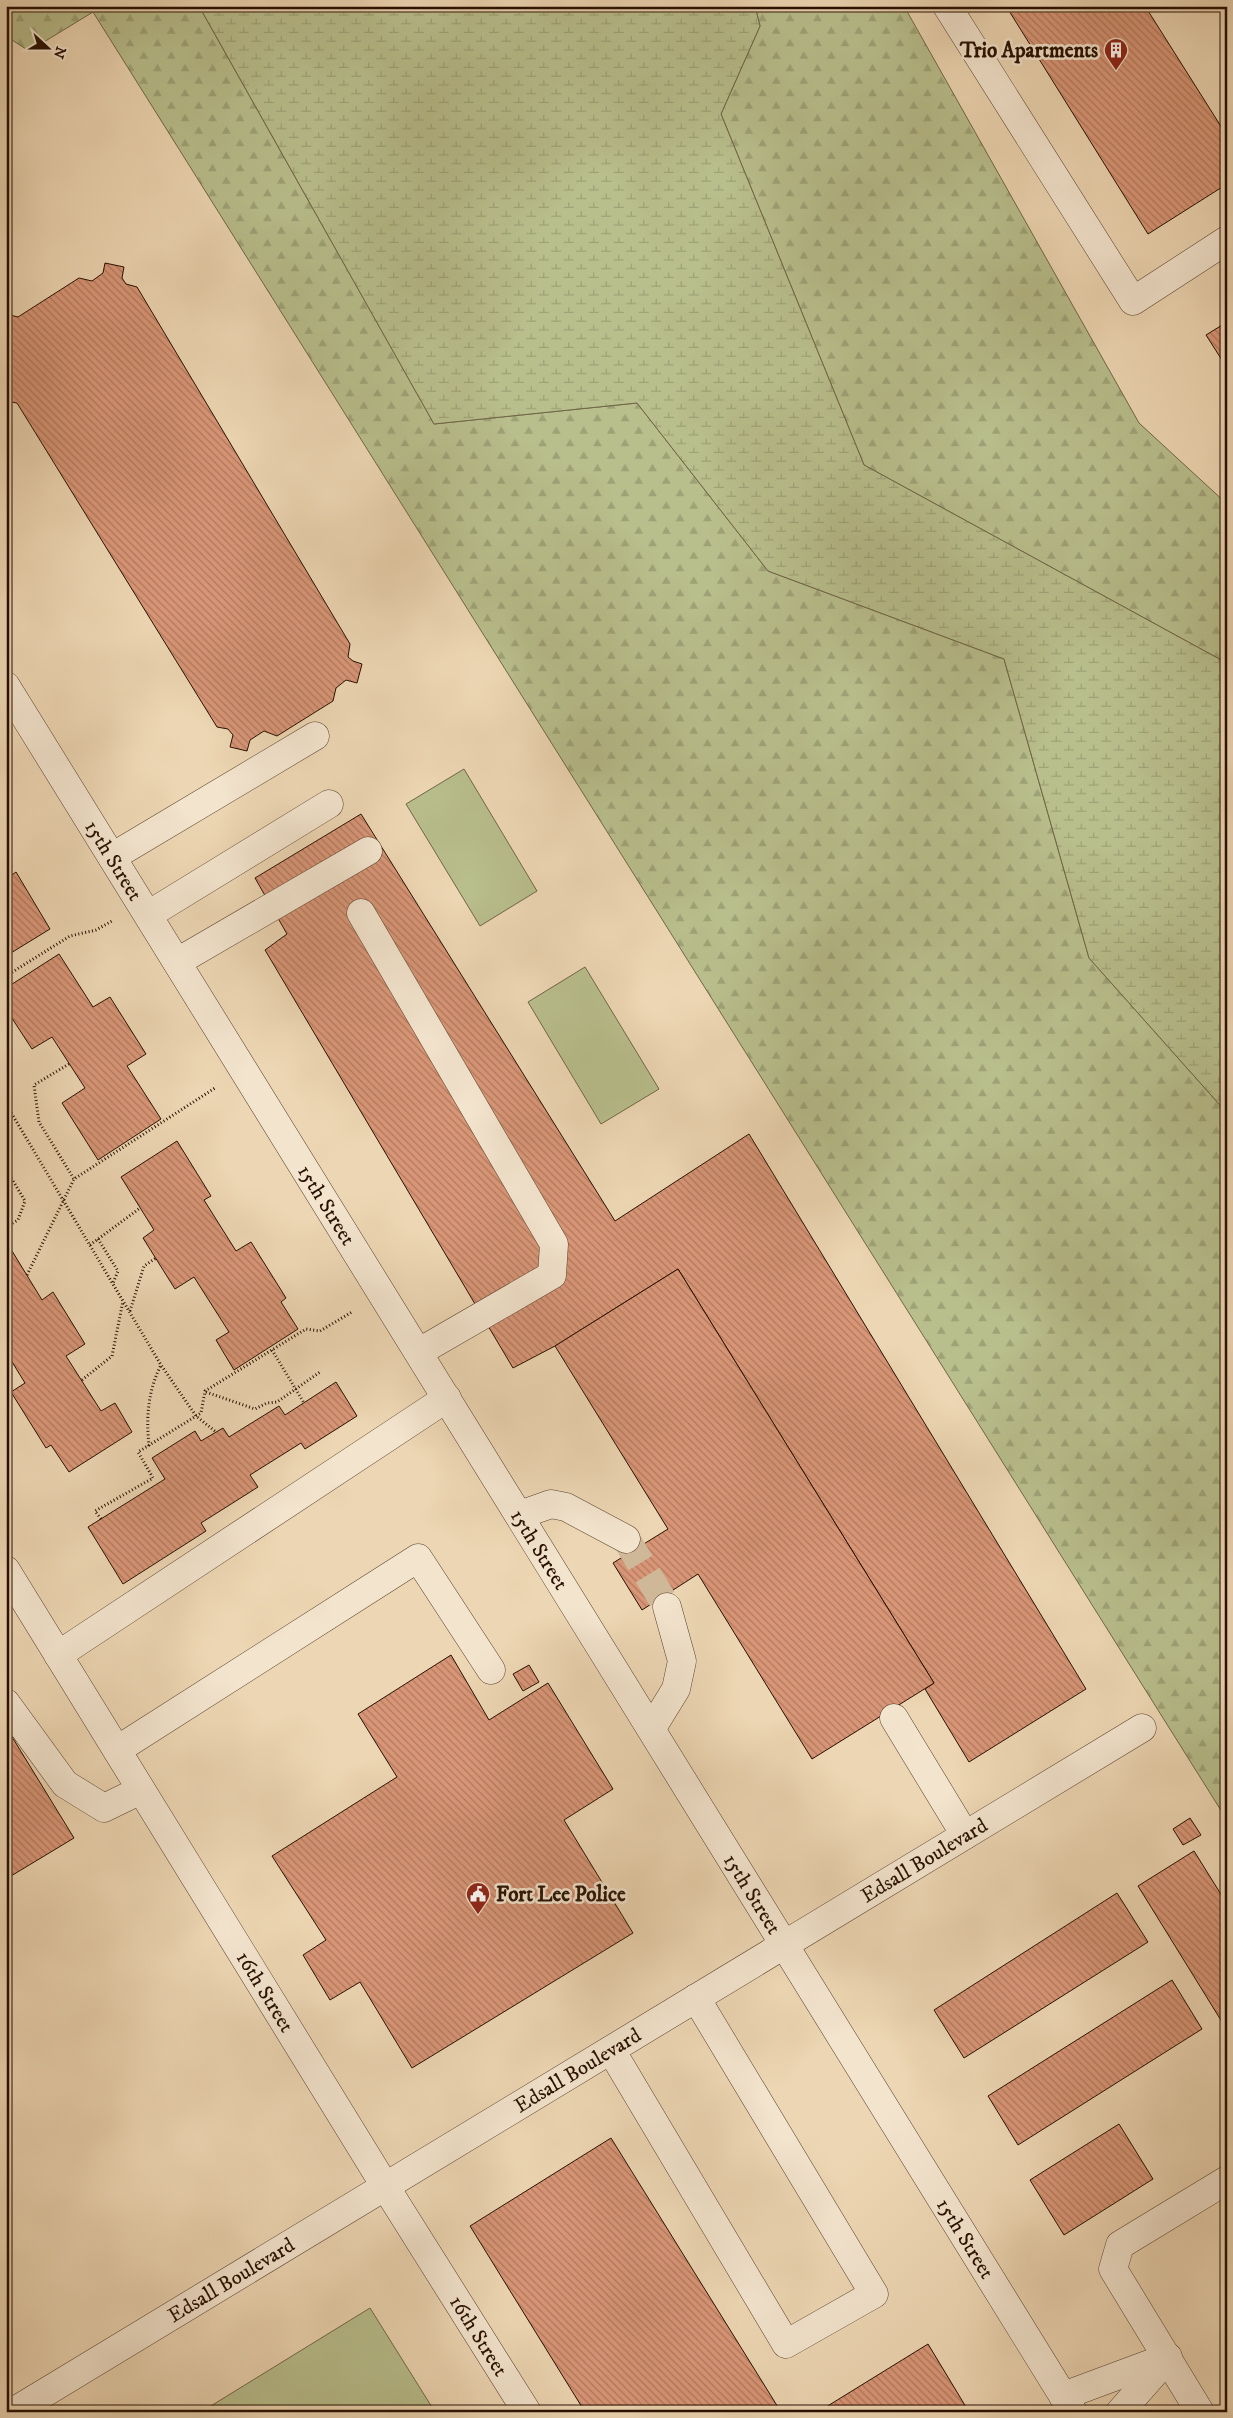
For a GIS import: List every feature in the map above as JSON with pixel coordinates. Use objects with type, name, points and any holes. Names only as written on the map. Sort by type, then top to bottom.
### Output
[{"type":"street","points":[[948,6],[1132,301],[1227,240]]},
{"type":"street","name":"15th Street","points":[[6,686],[652,1728],[1068,2404]]},
{"type":"street","points":[[112,857],[315,736]]},
{"type":"street","points":[[148,915],[329,804]]},
{"type":"street","points":[[177,962],[368,851]]},
{"type":"street","points":[[361,913],[554,1244],[552,1275],[418,1352]]},
{"type":"street","points":[[58,1655],[447,1398]]},
{"type":"street","points":[[520,1515],[551,1504],[566,1507],[626,1539]]},
{"type":"street","points":[[117,1750],[418,1558],[491,1670]]},
{"type":"street","name":"16th Street","points":[[6,1570],[385,2186],[527,2412]]},
{"type":"street","points":[[652,1728],[676,1689],[682,1661],[667,1607]]},
{"type":"street","points":[[6,1702],[65,1784],[104,1808],[141,1790]]},
{"type":"street","points":[[894,1718],[965,1835]]},
{"type":"street","name":"Edsall Boulevard","points":[[13,2412],[1142,1728]]},
{"type":"street","points":[[611,2050],[786,2344],[874,2294],[696,1998]]},
{"type":"street","points":[[1200,2412],[1168,2356],[1113,2269],[1120,2245],[1227,2180]]},
{"type":"street","points":[[1068,2404],[1168,2356]]},
{"type":"street","points":[[1120,2412],[1168,2356]]},
{"type":"path","points":[[6,976],[70,936],[96,930],[113,920],[121,932],[148,915]]},
{"type":"path","points":[[27,1275],[74,1180],[215,1087],[207,1074],[236,1057]]},
{"type":"path","points":[[69,1064],[34,1086],[39,1122],[74,1180]]},
{"type":"path","points":[[6,1104],[161,1364],[196,1416],[216,1432]]},
{"type":"path","points":[[6,1169],[25,1201],[18,1220],[6,1227]]},
{"type":"path","points":[[90,1245],[140,1208]]},
{"type":"path","points":[[98,1238],[118,1270],[113,1284]]},
{"type":"path","points":[[130,1312],[144,1266],[156,1258]]},
{"type":"path","points":[[101,1519],[95,1511],[153,1478],[138,1452],[201,1413],[205,1391],[306,1329],[320,1332],[382,1293]]},
{"type":"path","points":[[82,1380],[112,1356],[123,1300]]},
{"type":"path","points":[[272,1350],[304,1403]]},
{"type":"path","points":[[149,1446],[148,1403],[155,1377],[161,1364]]},
{"type":"path","points":[[205,1391],[255,1409],[267,1403],[277,1402],[320,1372]]},
{"type":"green space","points":[[6,6],[199,6],[434,424],[637,403],[768,571],[1004,659],[1089,958],[1227,1113],[1227,1820],[93,12],[29,51],[6,36]]},
{"type":"green space","points":[[199,6],[755,6],[760,26],[721,114],[864,465],[1223,661],[1227,665],[1227,1113],[1089,958],[1004,659],[768,571],[637,403],[434,424]]},
{"type":"green space","points":[[755,6],[904,6],[1139,423],[1227,504],[1227,665],[1223,661],[864,465],[721,114],[760,26]]},
{"type":"green space","points":[[464,769],[537,891],[480,926],[406,804]]},
{"type":"green space","points":[[585,967],[659,1089],[601,1124],[528,1002]]},
{"type":"green space","points":[[370,2308],[435,2412],[201,2412]]},
{"type":"building","name":"Trio Apartments","points":[[1006,6],[1145,6],[1227,136],[1227,184],[1148,234]]},
{"type":"building","points":[[105,263],[124,267],[122,278],[126,284],[137,287],[350,644],[348,657],[362,664],[357,683],[346,680],[336,688],[333,701],[277,736],[264,731],[250,740],[247,751],[230,747],[233,735],[228,729],[217,727],[17,403],[6,401],[6,314],[18,317],[79,278],[92,281],[103,273]]},
{"type":"building","points":[[1227,322],[1227,368],[1206,335]]},
{"type":"building","points":[[361,814],[615,1221],[749,1134],[1086,1689],[969,1762],[925,1689],[934,1683],[678,1269],[555,1346],[513,1368],[265,950],[287,934],[255,878]]},
{"type":"building","points":[[16,872],[50,929],[6,956],[6,873],[9,877]]},
{"type":"building","points":[[59,954],[93,1007],[110,997],[146,1054],[127,1066],[161,1119],[98,1160],[62,1103],[85,1088],[52,1037],[32,1049],[6,1009],[6,988]]},
{"type":"building","points":[[177,1141],[211,1196],[204,1200],[236,1251],[251,1242],[286,1298],[281,1302],[298,1329],[234,1370],[216,1340],[229,1332],[194,1277],[175,1289],[143,1238],[154,1230],[121,1177]]},
{"type":"building","points":[[9,1246],[42,1300],[53,1292],[85,1344],[66,1356],[101,1411],[115,1403],[132,1432],[69,1472],[51,1445],[46,1448],[11,1392],[25,1383],[6,1352],[6,1248]]},
{"type":"building","points":[[678,1269],[934,1683],[812,1759],[698,1574],[642,1610],[613,1563],[668,1529],[555,1346]]},
{"type":"building","points":[[336,1382],[357,1416],[305,1449],[301,1443],[250,1475],[258,1487],[201,1523],[206,1531],[123,1584],[88,1527],[165,1479],[152,1458],[195,1431],[201,1441],[223,1428],[229,1437],[279,1406],[285,1415]]},
{"type":"building","points":[[451,1655],[489,1720],[548,1683],[613,1789],[564,1820],[633,1933],[412,2068],[360,1982],[330,2000],[303,1955],[326,1940],[272,1856],[397,1777],[358,1714]]},
{"type":"building","points":[[529,1665],[539,1682],[523,1691],[513,1674]]},
{"type":"building","points":[[6,1727],[74,1838],[6,1879]]},
{"type":"building","points":[[1190,1818],[1201,1835],[1183,1845],[1173,1829]]},
{"type":"building","points":[[1194,1851],[1227,1904],[1227,2030],[1138,1886]]},
{"type":"building","points":[[1117,1893],[1148,1942],[964,2058],[934,2010]]},
{"type":"building","points":[[1172,1980],[1202,2029],[1018,2145],[988,2096]]},
{"type":"building","points":[[1119,2124],[1153,2179],[1064,2235],[1030,2180]]},
{"type":"building","points":[[611,2138],[781,2412],[585,2412],[470,2226]]},
{"type":"building","points":[[928,2344],[969,2412],[829,2412],[826,2407]]},
{"type":"tunnel","points":[[626,1539],[667,1607]]},
{"type":"place","name":"Trio Apartments","points":[[1116,71]]},
{"type":"place","name":"Fort Lee Police","points":[[478,1915]]}]
